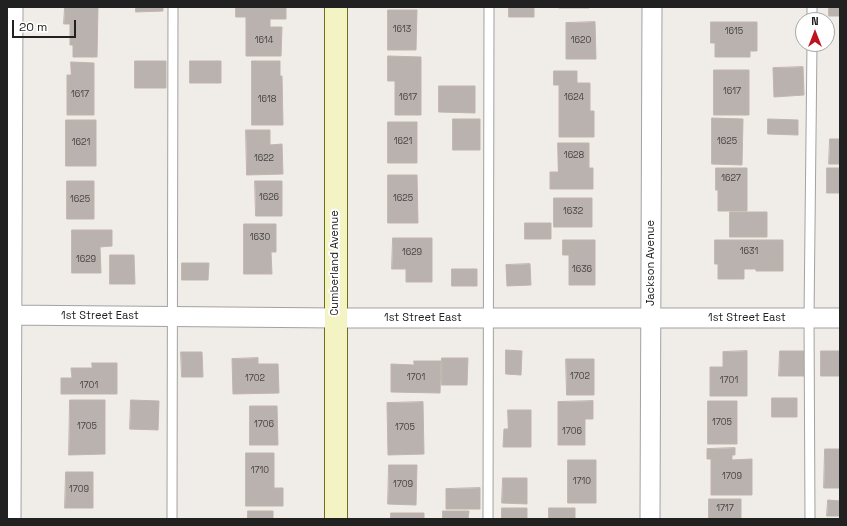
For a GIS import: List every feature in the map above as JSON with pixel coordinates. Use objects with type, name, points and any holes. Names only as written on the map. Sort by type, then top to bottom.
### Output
[{"type":"main road","name":"Cumberland Avenue","points":[[336,7],[336,519]]},
{"type":"street","points":[[11,519],[10,315],[14,7]]},
{"type":"street","name":"Jackson Avenue","points":[[650,519],[652,7]]},
{"type":"street","name":"1st Street East","points":[[10,315],[335,318],[840,318]]},
{"type":"lane","points":[[172,519],[173,7]]},
{"type":"lane","points":[[488,519],[489,7]]},
{"type":"lane","points":[[810,519],[809,318],[812,52]]},
{"type":"building","points":[[65,7],[98,7],[97,57],[73,57],[73,45],[70,45],[70,24],[64,24]]},
{"type":"building","points":[[136,7],[163,7],[163,11],[136,12]]},
{"type":"building","points":[[236,7],[286,7],[286,19],[270,19],[270,27],[282,27],[281,56],[246,56],[246,17],[236,17]]},
{"type":"building","points":[[509,7],[534,7],[534,17],[509,17]]},
{"type":"building","points":[[589,7],[589,8],[559,8]]},
{"type":"building","points":[[829,7],[840,7],[840,16],[835,16],[835,12],[829,12]]},
{"type":"building","points":[[388,10],[417,10],[416,50],[388,50]]},
{"type":"building","points":[[595,22],[596,59],[566,59],[566,23]]},
{"type":"building","points":[[711,22],[757,22],[757,51],[750,51],[750,57],[715,57],[715,43],[711,43]]},
{"type":"building","points":[[388,56],[421,57],[421,115],[395,115],[395,81],[388,81]]},
{"type":"building","points":[[135,61],[166,61],[166,88],[135,88]]},
{"type":"building","points":[[190,61],[221,61],[221,83],[190,83]]},
{"type":"building","points":[[252,61],[280,61],[280,76],[282,76],[283,125],[252,125]]},
{"type":"building","points":[[71,62],[94,63],[94,115],[67,115],[67,75],[71,75]]},
{"type":"building","points":[[803,67],[804,95],[774,97],[773,68]]},
{"type":"building","points":[[714,70],[749,70],[749,115],[714,115]]},
{"type":"building","points":[[554,71],[577,71],[577,83],[590,83],[590,111],[594,111],[594,137],[559,137],[559,85],[554,85]]},
{"type":"building","points":[[439,86],[475,86],[475,113],[439,112]]},
{"type":"building","points":[[712,118],[743,119],[742,165],[712,164]]},
{"type":"building","points":[[453,119],[480,119],[480,150],[453,150]]},
{"type":"building","points":[[768,119],[798,120],[798,135],[768,134]]},
{"type":"building","points":[[66,120],[96,120],[96,166],[66,166]]},
{"type":"building","points":[[388,122],[417,122],[417,163],[388,163]]},
{"type":"building","points":[[246,130],[270,130],[270,145],[282,144],[283,174],[247,175]]},
{"type":"building","points":[[830,139],[840,139],[840,164],[829,164]]},
{"type":"building","points":[[558,143],[589,143],[589,168],[593,168],[593,189],[550,189],[550,172],[558,172]]},
{"type":"building","points":[[716,168],[747,168],[747,211],[718,211]]},
{"type":"building","points":[[827,168],[840,168],[840,193],[827,193]]},
{"type":"building","points":[[388,175],[417,175],[418,223],[388,223]]},
{"type":"building","points":[[67,181],[94,181],[94,219],[67,219]]},
{"type":"building","points":[[255,181],[282,181],[282,216],[256,216]]},
{"type":"building","points":[[554,198],[592,198],[592,227],[554,227]]},
{"type":"building","points":[[730,212],[767,212],[767,237],[730,237]]},
{"type":"building","points":[[525,223],[551,223],[551,239],[525,239]]},
{"type":"building","points":[[244,224],[276,224],[276,252],[271,252],[272,274],[244,274]]},
{"type":"building","points":[[72,230],[112,230],[112,246],[100,247],[101,273],[72,273]]},
{"type":"building","points":[[393,238],[432,238],[432,282],[406,282],[406,269],[392,269]]},
{"type":"building","points":[[563,240],[595,240],[595,285],[569,285],[569,255],[563,255]]},
{"type":"building","points":[[715,240],[783,240],[783,271],[756,271],[756,269],[744,269],[744,279],[718,279],[718,264],[715,264]]},
{"type":"building","points":[[110,255],[134,255],[135,284],[110,284]]},
{"type":"building","points":[[182,263],[209,263],[208,280],[182,280]]},
{"type":"building","points":[[530,264],[531,285],[507,286],[506,265]]},
{"type":"building","points":[[452,269],[477,269],[477,286],[452,286]]},
{"type":"building","points":[[506,350],[522,351],[521,375],[506,374]]},
{"type":"building","points":[[747,351],[747,396],[710,396],[710,367],[723,367],[723,352]]},
{"type":"building","points":[[780,351],[805,351],[805,376],[779,376]]},
{"type":"building","points":[[821,351],[840,351],[840,376],[821,376]]},
{"type":"building","points":[[181,352],[202,352],[203,377],[182,377]]},
{"type":"building","points":[[258,358],[258,364],[278,364],[279,393],[233,394],[232,359]]},
{"type":"building","points":[[442,358],[468,358],[467,385],[442,385]]},
{"type":"building","points":[[566,359],[594,359],[594,395],[567,395]]},
{"type":"building","points":[[414,361],[441,361],[440,393],[391,392],[391,364],[414,365]]},
{"type":"building","points":[[92,363],[117,363],[117,394],[61,394],[61,378],[72,378],[71,368],[92,368]]},
{"type":"building","points":[[772,398],[797,398],[797,417],[772,417]]},
{"type":"building","points":[[70,400],[105,400],[105,454],[69,455]]},
{"type":"building","points":[[131,400],[159,401],[158,430],[130,429]]},
{"type":"building","points":[[593,401],[593,419],[585,419],[585,445],[558,445],[558,402]]},
{"type":"building","points":[[708,401],[737,401],[737,444],[708,444]]},
{"type":"building","points":[[423,402],[424,454],[388,455],[387,403]]},
{"type":"building","points":[[250,406],[277,406],[278,445],[250,445]]},
{"type":"building","points":[[508,410],[531,410],[531,447],[503,447],[504,429],[508,429]]},
{"type":"building","points":[[735,448],[735,455],[732,455],[732,460],[752,459],[752,495],[711,495],[711,459],[707,459],[707,449]]},
{"type":"building","points":[[825,449],[840,449],[840,488],[824,488]]},
{"type":"building","points":[[246,453],[274,453],[274,488],[283,488],[283,506],[246,506]]},
{"type":"building","points":[[568,460],[596,460],[596,503],[568,503]]},
{"type":"building","points":[[389,465],[417,465],[416,505],[388,504]]},
{"type":"building","points":[[66,472],[93,472],[93,508],[65,508]]},
{"type":"building","points":[[503,478],[527,478],[527,504],[502,503]]},
{"type":"building","points":[[480,488],[480,509],[446,509],[446,489]]},
{"type":"building","points":[[709,499],[741,499],[741,519],[709,519]]},
{"type":"building","points":[[828,500],[840,501],[840,516],[827,516]]},
{"type":"building","points":[[502,508],[527,508],[527,519],[502,519]]},
{"type":"building","points":[[549,508],[575,508],[575,519],[549,519]]},
{"type":"building","points":[[248,511],[273,511],[273,519],[248,519]]},
{"type":"building","points":[[443,511],[469,511],[468,519],[443,519]]},
{"type":"building","points":[[391,513],[424,513],[424,519],[391,519]]}]
